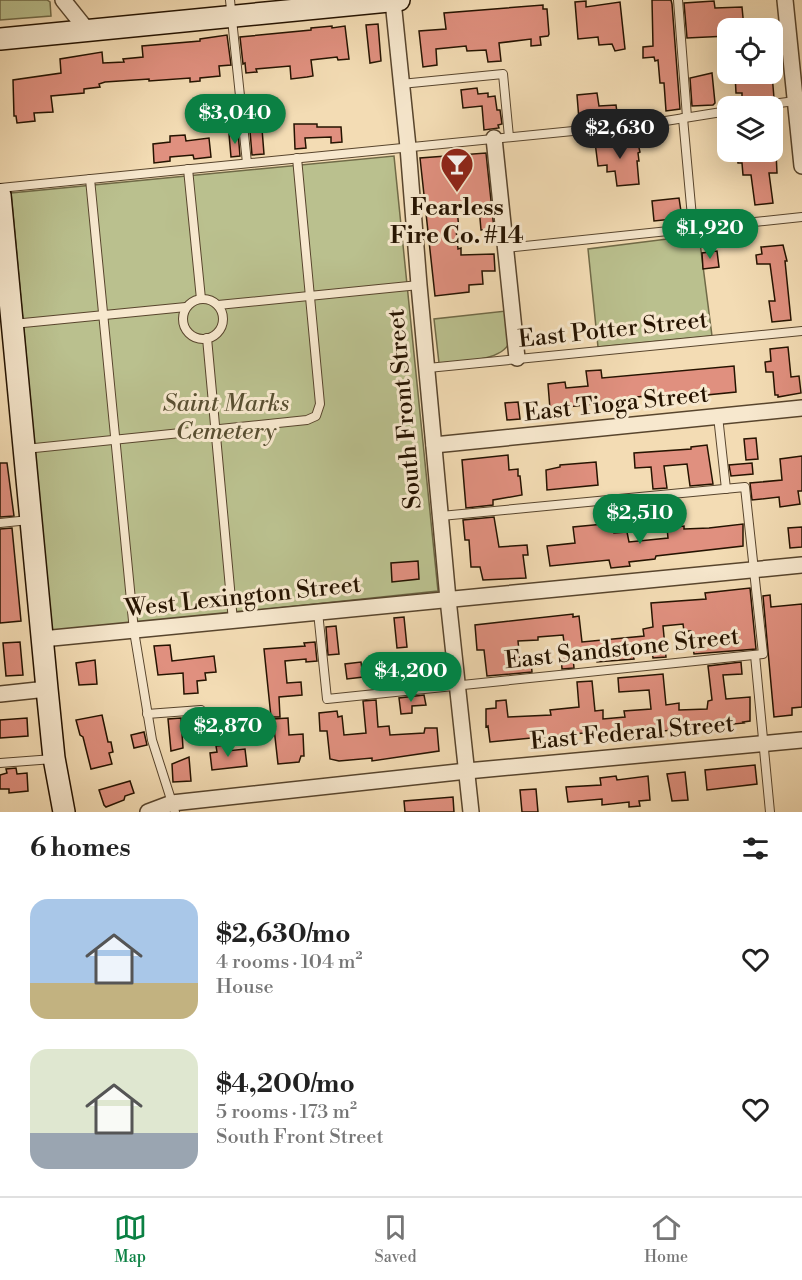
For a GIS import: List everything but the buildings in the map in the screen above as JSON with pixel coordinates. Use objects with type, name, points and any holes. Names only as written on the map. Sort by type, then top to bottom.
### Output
[{"type":"street","points":[[64,0],[87,30]]},
{"type":"street","name":"South Front Street","points":[[393,0],[448,599],[471,812]]},
{"type":"street","points":[[0,39],[87,30],[230,8],[399,0]]},
{"type":"street","points":[[785,0],[797,74],[795,101],[802,166]]},
{"type":"street","points":[[502,137],[506,248],[517,358]]},
{"type":"street","points":[[0,195],[12,324],[7,352],[24,449],[54,758],[63,812]]},
{"type":"street","name":"East Tioga Street","points":[[434,445],[802,408]]},
{"type":"street","name":"West Lexington Street","points":[[42,639],[802,565]]},
{"type":"street","points":[[0,694],[47,689]]},
{"type":"street","name":"East Federal Street","points":[[148,812],[467,771],[802,740]]},
{"type":"lane","points":[[678,0],[693,228]]},
{"type":"lane","points":[[230,8],[247,163]]},
{"type":"lane","points":[[401,84],[503,74],[502,137]]},
{"type":"lane","points":[[783,103],[795,101]]},
{"type":"lane","points":[[0,188],[653,123],[717,113]]},
{"type":"lane","points":[[24,449],[307,420],[316,416],[320,404],[297,158]]},
{"type":"lane","points":[[188,169],[201,299]]},
{"type":"lane","points":[[90,179],[134,631],[152,740],[174,808]]},
{"type":"lane","points":[[506,248],[802,217]]},
{"type":"lane","points":[[218,305],[418,285]]},
{"type":"lane","points":[[12,324],[186,307],[201,299],[210,300],[218,305],[223,314],[218,332],[207,338],[194,336],[184,326],[186,307]]},
{"type":"lane","name":"East Potter Street","points":[[428,368],[802,331]]},
{"type":"lane","points":[[207,338],[234,621]]},
{"type":"lane","points":[[718,416],[726,489]]},
{"type":"lane","points":[[441,516],[745,487],[763,654],[755,655],[770,812]]},
{"type":"lane","points":[[0,523],[30,520]]},
{"type":"lane","name":"East Sandstone Street","points":[[318,612],[327,699],[755,655]]},
{"type":"lane","points":[[147,714],[201,710]]},
{"type":"lane","points":[[0,763],[54,758]]},
{"type":"green space","points":[[0,0],[47,0],[50,2],[51,16],[0,20]]},
{"type":"green space","name":"Saint Marks Cemetery","points":[[394,156],[438,591],[52,632],[11,193]]},
{"type":"green space","points":[[699,235],[712,336],[598,347],[588,249]]},
{"type":"green space","points":[[506,311],[509,343],[504,349],[488,357],[439,363],[434,319]]},
{"type":"place","name":"Fearless Fire Co. #14","points":[[457,193]]}]
